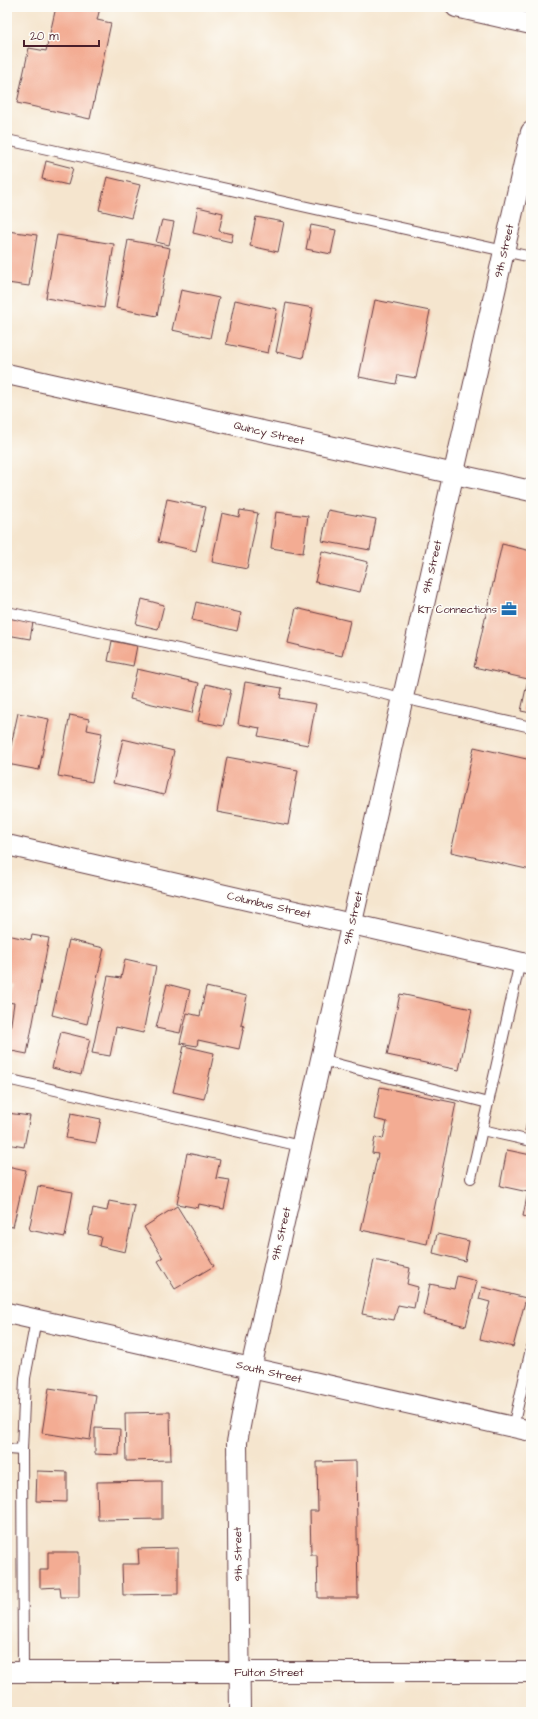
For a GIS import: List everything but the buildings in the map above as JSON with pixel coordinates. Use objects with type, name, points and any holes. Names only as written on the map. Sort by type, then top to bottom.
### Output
[{"type":"street","points":[[456,7],[531,24]]},
{"type":"street","name":"9th Street","points":[[240,1712],[237,1442],[251,1368],[531,132]]},
{"type":"street","name":"Quincy Street","points":[[7,374],[531,491]]},
{"type":"street","name":"Columbus Street","points":[[7,845],[525,963]]},
{"type":"street","name":"South Street","points":[[7,1313],[522,1429]]},
{"type":"street","name":"Fulton Street","points":[[15,1672],[531,1672]]},
{"type":"lane","points":[[7,140],[531,257]]},
{"type":"lane","points":[[7,612],[531,727]]},
{"type":"lane","points":[[471,1178],[488,1104],[525,963]]},
{"type":"lane","points":[[321,1060],[488,1104]]},
{"type":"lane","points":[[7,1079],[301,1146]]},
{"type":"lane","points":[[482,1130],[531,1141]]},
{"type":"lane","points":[[15,1672],[25,1378],[36,1320]]},
{"type":"lane","points":[[522,1429],[531,1349]]},
{"type":"lane","points":[[7,1449],[22,1450]]},
{"type":"place","name":"KT Connections","points":[[509,609]]}]
